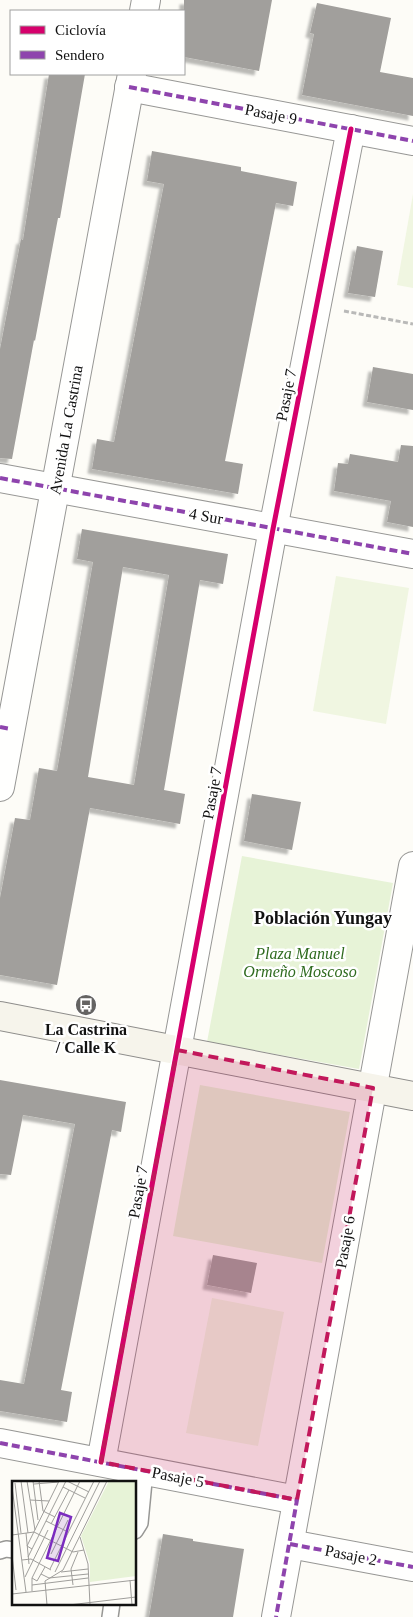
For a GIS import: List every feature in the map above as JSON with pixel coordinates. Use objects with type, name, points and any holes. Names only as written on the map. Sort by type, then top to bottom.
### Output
[{"type":"street","name":"Pasaje 9","points":[[131,81],[351,130],[413,141]]},
{"type":"street","name":"Avenida La Castrina","points":[[0,787],[5,728],[55,488],[131,81]]},
{"type":"street","name":"Pasaje 7","points":[[101,1462],[273,528],[351,130]]},
{"type":"street","name":"4 Sur","points":[[0,478],[413,554]]},
{"type":"street","name":"Pasaje 6","points":[[276,1617],[413,866]]},
{"type":"street","points":[[0,1016],[413,1096]]},
{"type":"street","name":"Pasaje 5","points":[[0,1442],[297,1500]]},
{"type":"street","name":"Pasaje 2","points":[[290,1544],[413,1567]]},
{"type":"lane","points":[[136,1529],[140,1523],[145,1471]]},
{"type":"lane","points":[[110,1617],[112,1604]]},
{"type":"path","points":[[317,306],[413,324]]},
{"type":"highlighted area","points":[[177,1050],[373,1088],[297,1500],[101,1462]]},
{"type":"green space","points":[[413,194],[413,288],[397,285]]},
{"type":"green space","points":[[336,576],[409,588],[386,724],[313,711]]},
{"type":"green space","name":"Plaza Manuel Ormeño Moscoso","points":[[242,856],[393,883],[359,1069],[207,1042]]},
{"type":"green space","points":[[200,1085],[350,1112],[322,1263],[173,1236]]},
{"type":"green space","points":[[212,1298],[284,1312],[258,1446],[186,1433]]},
{"type":"building","points":[[184,0],[272,0],[259,71],[185,57]]},
{"type":"building","points":[[317,3],[391,18],[380,72],[413,78],[413,116],[302,95],[314,34],[310,33]]},
{"type":"building","points":[[49,75],[85,75],[60,218],[58,218],[12,459],[0,458],[0,349],[21,239],[23,240]]},
{"type":"building","points":[[152,151],[241,167],[241,171],[297,182],[293,206],[276,203],[225,461],[243,464],[238,494],[92,469],[97,439],[114,442],[164,184],[147,181]]},
{"type":"building","points":[[357,246],[383,251],[375,297],[348,293]]},
{"type":"building","points":[[373,367],[413,374],[413,410],[367,402]]},
{"type":"building","points":[[401,445],[413,446],[413,527],[387,522],[391,501],[334,491],[338,463],[348,464],[350,454],[398,462]]},
{"type":"building","points":[[82,529],[228,554],[223,584],[200,580],[164,790],[185,794],[180,824],[90,808],[57,985],[0,975],[0,898],[15,818],[30,820],[39,768],[57,771],[93,562],[77,559]],"holes":[[[123,567],[169,575],[134,785],[88,777]]]},
{"type":"building","points":[[252,794],[301,802],[292,850],[244,841]]},
{"type":"building","points":[[0,1080],[126,1102],[121,1132],[112,1130],[61,1390],[72,1392],[67,1422],[0,1411],[0,1380],[24,1384],[75,1124],[23,1115],[11,1175],[0,1174]]},
{"type":"building","points":[[213,1255],[257,1263],[251,1293],[207,1285]]},
{"type":"building","points":[[163,1534],[244,1549],[233,1617],[149,1617]]},
{"type":"marked path","points":[[129,87],[413,141]]},
{"type":"marked path","points":[[0,478],[413,554]]},
{"type":"marked path","points":[[0,727],[11,729]]},
{"type":"marked path","points":[[0,1443],[297,1500],[276,1617]]},
{"type":"marked path","points":[[290,1544],[413,1567]]},
{"type":"cycle path","points":[[101,1462],[273,529],[351,129]]},
{"type":"place","name":"La Castrina / Calle K","points":[[86,1005]]},
{"type":"district","name":"Población Yungay","points":[[323,918]]}]
